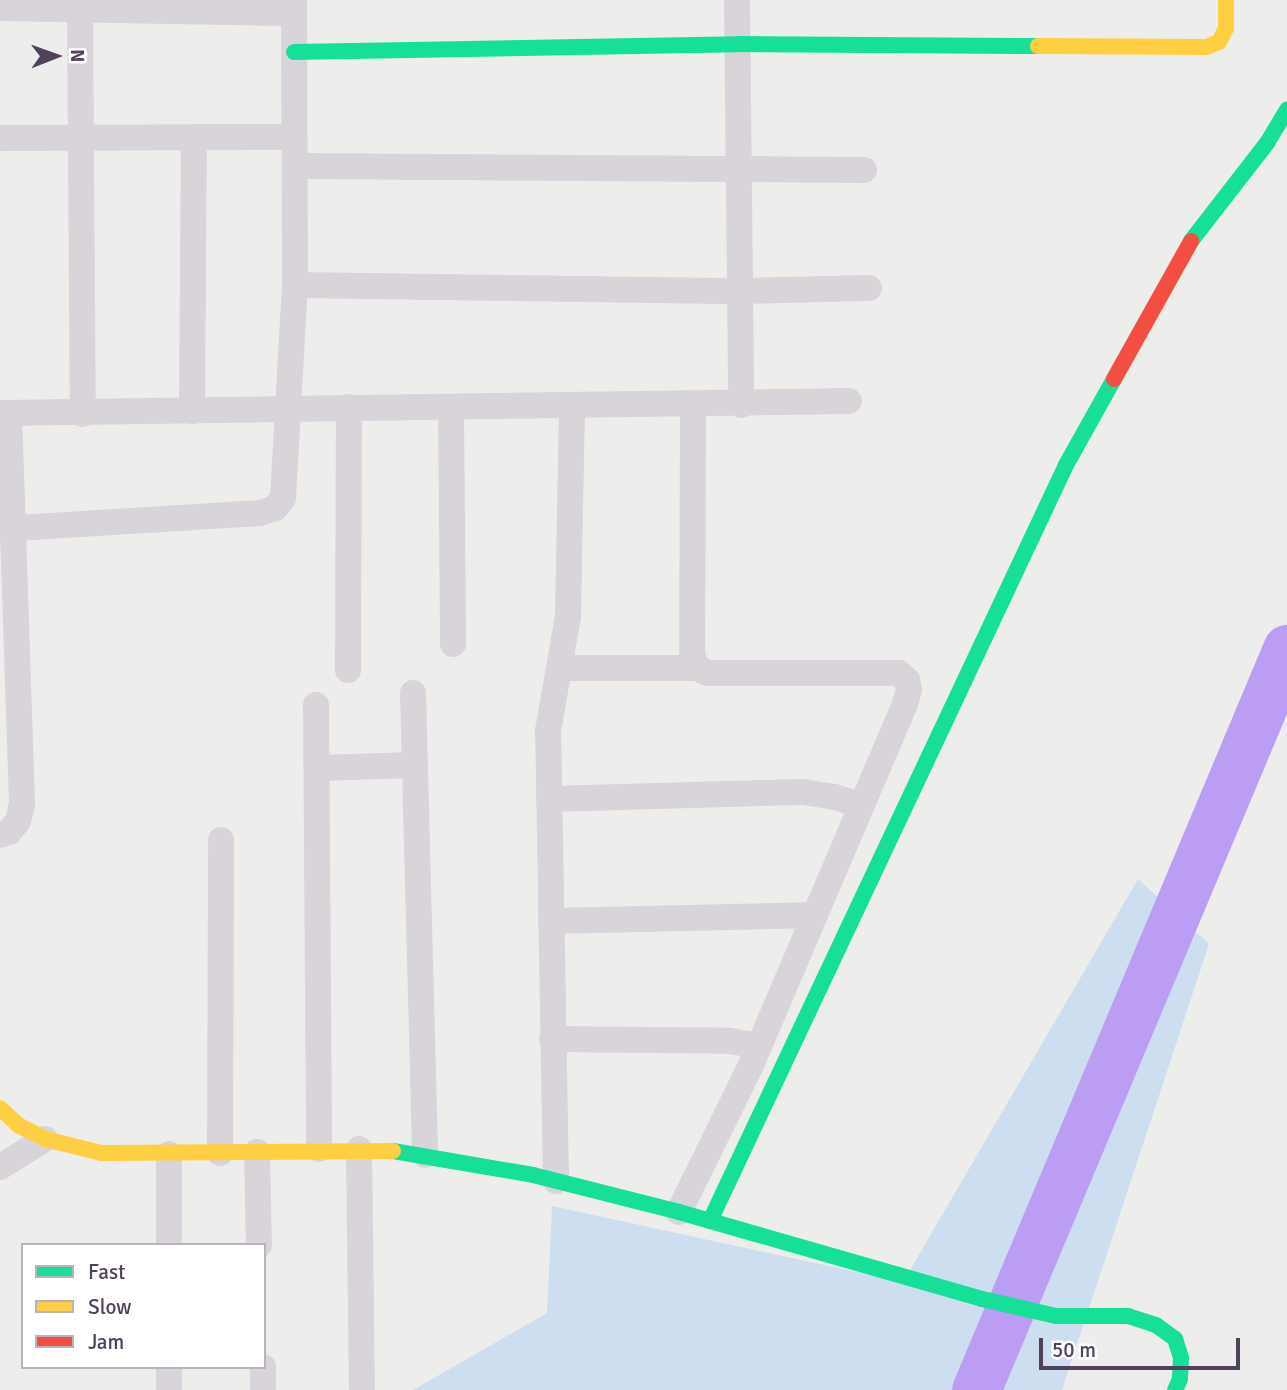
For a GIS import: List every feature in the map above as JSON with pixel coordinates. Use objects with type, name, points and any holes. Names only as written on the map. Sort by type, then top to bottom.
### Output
[{"type":"street","points":[[737,0],[741,405]]},
{"type":"street","points":[[294,52],[738,44],[1206,47],[1219,42],[1226,29],[1226,0]]},
{"type":"street","points":[[0,8],[80,10],[294,6],[295,285],[283,498],[275,508],[260,513],[6,528]]},
{"type":"street","points":[[80,10],[83,414]]},
{"type":"street","points":[[710,1221],[1066,465],[1192,239],[1267,142],[1287,110]]},
{"type":"street","points":[[0,138],[294,137]]},
{"type":"street","points":[[192,411],[194,138]]},
{"type":"street","points":[[295,166],[737,172],[864,170]]},
{"type":"street","points":[[295,285],[739,291],[869,288]]},
{"type":"street","points":[[0,835],[9,832],[18,821],[22,803],[8,651],[5,413],[83,414],[349,407],[741,405],[849,401]]},
{"type":"street","points":[[692,405],[692,655],[697,668]]},
{"type":"street","points":[[556,1181],[548,731],[552,693],[560,668],[568,616],[572,406]]},
{"type":"street","points":[[348,670],[349,407]]},
{"type":"street","points":[[451,407],[453,644]]},
{"type":"street","points":[[560,668],[697,668],[708,673],[899,673],[907,680],[909,690],[905,704],[862,806],[759,1046],[679,1212]]},
{"type":"street","points":[[413,693],[425,1155]]},
{"type":"street","points":[[316,705],[319,1149]]},
{"type":"street","points":[[317,768],[415,765]]},
{"type":"street","points":[[549,799],[803,792],[835,797],[862,806]]},
{"type":"street","points":[[220,839],[220,1153]]},
{"type":"street","points":[[551,921],[815,915]]},
{"type":"street","points":[[552,1040],[730,1041],[759,1046]]},
{"type":"street","points":[[0,1108],[18,1125],[45,1139],[101,1153],[359,1149],[425,1155],[556,1181],[679,1212],[982,1299],[1056,1316],[1128,1316],[1156,1325],[1175,1339],[1181,1358],[1180,1379],[1175,1390]]},
{"type":"street","points":[[0,1167],[45,1139]]},
{"type":"street","points":[[359,1149],[362,1390]]},
{"type":"street","points":[[257,1152],[259,1243]]},
{"type":"street","points":[[169,1154],[169,1243]]},
{"type":"street","points":[[169,1369],[169,1390]]},
{"type":"street","points":[[262,1369],[263,1390]]},
{"type":"shaded area","points":[[1138,879],[1209,944],[1062,1390],[413,1390],[547,1313],[552,1206],[903,1282]]},
{"type":"waterway","points":[[976,1390],[1287,649]]},
{"type":"traffic: fast","points":[[294,52],[738,44],[1038,46]]},
{"type":"traffic: fast","points":[[1191,241],[1267,143],[1287,110]]},
{"type":"traffic: fast","points":[[710,1221],[1066,465],[1114,379]]},
{"type":"traffic: fast","points":[[393,1151],[533,1175],[679,1212],[982,1299],[1056,1316],[1128,1316],[1156,1325],[1175,1339],[1181,1358],[1180,1379],[1175,1390]]},
{"type":"traffic: slow","points":[[1038,46],[1206,47],[1219,42],[1226,28],[1226,0]]},
{"type":"traffic: slow","points":[[0,1108],[18,1125],[45,1139],[101,1153],[393,1151]]},
{"type":"traffic: jam","points":[[1114,379],[1191,241]]}]
